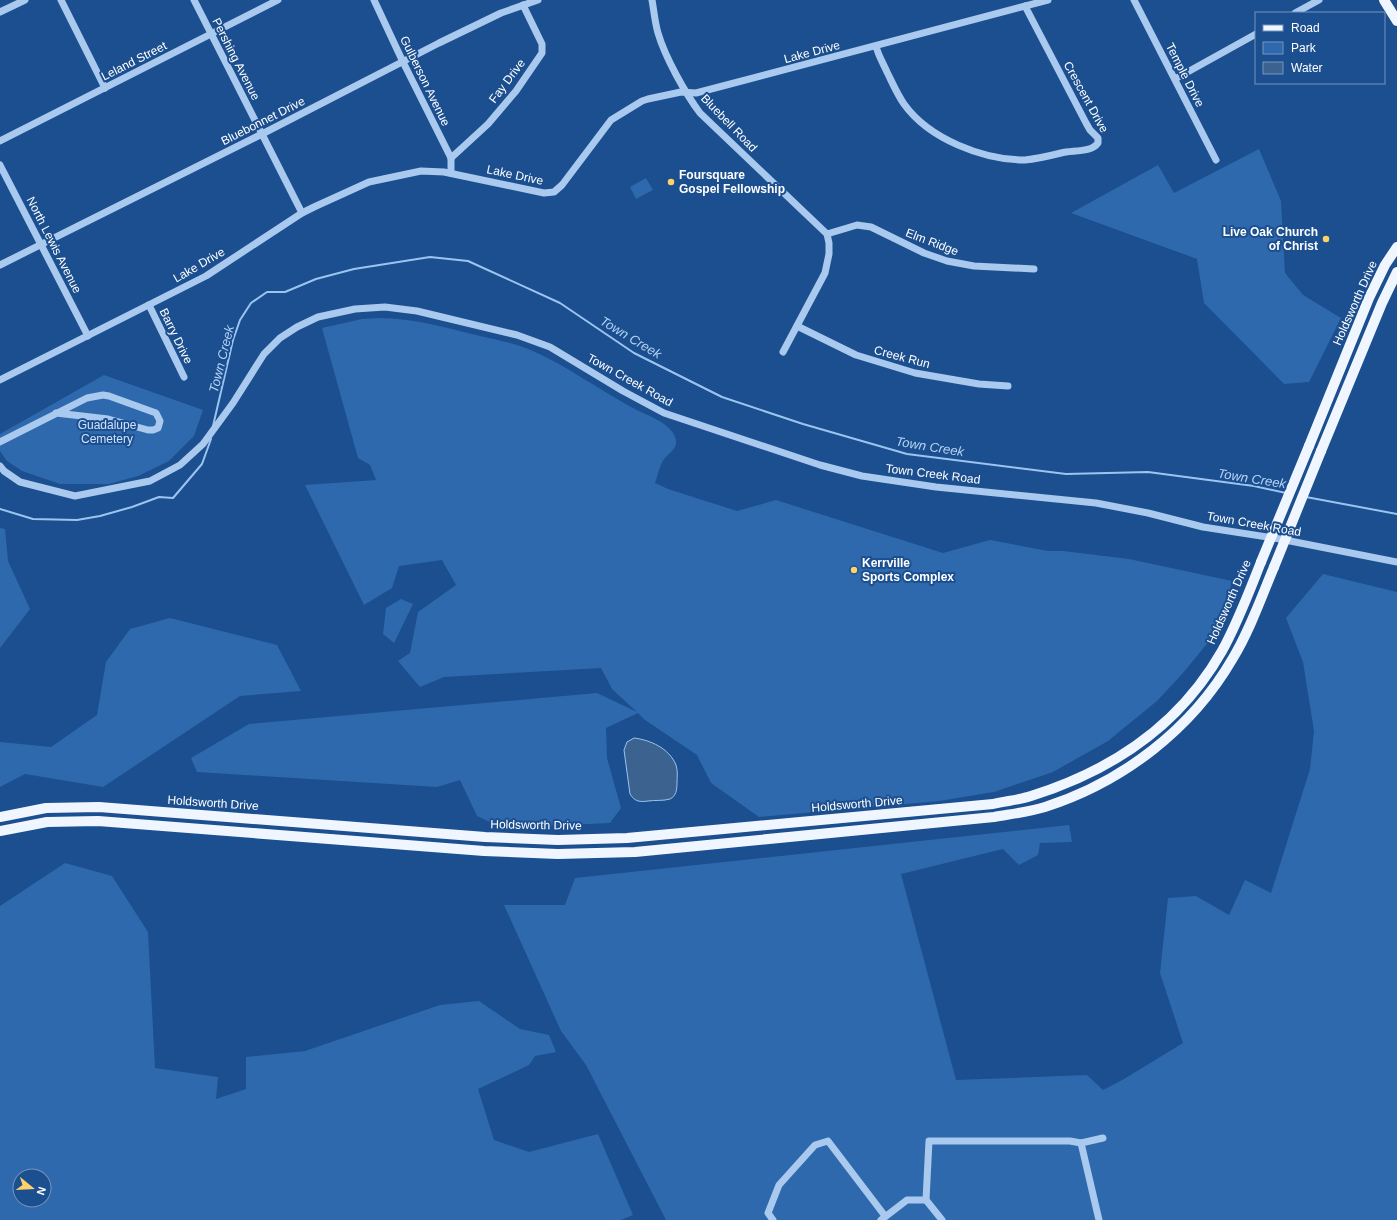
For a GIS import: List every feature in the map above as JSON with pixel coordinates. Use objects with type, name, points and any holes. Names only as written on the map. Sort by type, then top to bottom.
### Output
[{"type":"main road","points":[[1384,0],[1397,21]]},
{"type":"main road","name":"Holdsworth Drive","points":[[0,817],[46,808],[99,807],[485,837],[558,840],[627,838],[992,804],[1030,796],[1068,783],[1103,767],[1137,746],[1164,723],[1187,700],[1206,676],[1222,652],[1235,626],[1369,298],[1385,265],[1397,247]]},
{"type":"main road","name":"Holdsworth Drive","points":[[0,831],[48,822],[98,821],[484,851],[558,854],[635,852],[994,817],[1044,807],[1109,779],[1145,757],[1173,733],[1197,709],[1217,684],[1247,632],[1382,303],[1397,272]]},
{"type":"main road","points":[[256,833],[258,820]]},
{"type":"main road","points":[[704,831],[706,845]]},
{"type":"street","points":[[0,12],[25,0]]},
{"type":"street","points":[[61,0],[105,88]]},
{"type":"street","name":"Pershing Avenue","points":[[194,0],[302,213]]},
{"type":"street","name":"Leland Street","points":[[0,141],[278,0]]},
{"type":"street","name":"Gulberson Avenue","points":[[374,0],[451,158],[451,173]]},
{"type":"street","name":"Bluebonnet Drive","points":[[0,265],[501,13],[538,0]]},
{"type":"street","name":"Bluebell Road","points":[[652,0],[658,33],[664,50],[700,113],[826,234]]},
{"type":"street","name":"Lake Drive","points":[[0,380],[206,276],[302,213],[369,182],[421,171],[451,173],[544,193],[554,192],[562,185],[611,120],[642,101],[681,92],[696,93],[1048,0]]},
{"type":"street","name":"Temple Drive","points":[[1134,0],[1216,160]]},
{"type":"street","points":[[1297,12],[1319,0]]},
{"type":"street","name":"Fay Drive","points":[[451,158],[488,124],[516,90],[542,53],[542,44],[523,6]]},
{"type":"street","name":"Crescent Drive","points":[[876,46],[894,88],[904,105],[933,132],[967,150],[1024,160],[1039,159],[1068,151],[1093,148],[1098,143],[1098,138],[1090,130],[1086,123],[1026,6]]},
{"type":"street","points":[[1175,79],[1255,35]]},
{"type":"street","name":"North Lewis Avenue","points":[[0,165],[88,336]]},
{"type":"street","name":"Elm Ridge","points":[[826,234],[857,225],[871,227],[946,262],[974,266],[1034,269]]},
{"type":"street","points":[[783,352],[825,272],[829,254],[829,242],[826,234]]},
{"type":"street","points":[[1369,298],[1382,303]]},
{"type":"street","name":"Barry Drive","points":[[149,305],[184,377]]},
{"type":"street","name":"Town Creek Road","points":[[0,466],[4,471],[20,482],[75,496],[150,481],[180,465],[207,439],[264,354],[280,338],[297,327],[318,317],[355,309],[385,307],[417,311],[517,335],[550,347],[623,391],[664,413],[820,465],[862,476],[936,487],[1096,503],[1148,513],[1203,527],[1280,539],[1397,562]]},
{"type":"street","name":"Creek Run","points":[[797,326],[856,355],[915,373],[979,384],[1008,386]]},
{"type":"street","points":[[0,442],[56,413],[87,398],[103,396],[109,396],[156,413],[160,422],[156,429],[148,430],[108,420],[56,413]]},
{"type":"street","points":[[942,1220],[926,1200],[929,1141],[1070,1141],[1080,1144],[1103,1138]]},
{"type":"street","points":[[773,1220],[768,1213],[779,1185],[815,1145],[828,1141],[883,1218],[908,1200],[926,1200]]},
{"type":"street","points":[[1080,1144],[1099,1220]]},
{"type":"green space","points":[[1259,149],[1281,201],[1285,273],[1303,295],[1341,318],[1309,382],[1284,384],[1204,303],[1197,259],[1071,213],[1158,165],[1174,193]]},
{"type":"green space","points":[[646,178],[653,190],[636,199],[630,187]]},
{"type":"green space","name":"Kerrville Sports Complex","points":[[392,318],[430,324],[514,344],[546,357],[619,400],[664,424],[673,434],[676,443],[674,448],[662,463],[655,483],[668,489],[737,511],[776,500],[943,553],[990,540],[1048,551],[1063,551],[1129,559],[1232,581],[1224,612],[1210,640],[1183,673],[1157,701],[1108,741],[1053,772],[994,792],[939,801],[759,817],[711,783],[697,755],[645,720],[638,713],[606,728],[607,758],[621,808],[610,823],[503,828],[477,816],[460,780],[437,787],[197,772],[191,758],[249,724],[597,693],[637,712],[612,689],[601,668],[444,677],[420,687],[398,661],[410,653],[418,612],[456,585],[442,560],[399,566],[392,588],[364,605],[305,485],[376,480],[370,465],[358,458],[322,328],[362,319]]},
{"type":"green space","name":"Guadalupe Cemetery","points":[[104,375],[203,410],[194,436],[169,461],[138,476],[109,484],[60,484],[22,471],[7,461],[0,451],[0,434]]},
{"type":"green space","points":[[0,528],[5,529],[8,561],[30,609],[0,648]]},
{"type":"green space","points":[[1323,574],[1397,592],[1397,1220],[666,1220],[586,1065],[561,1031],[504,905],[565,905],[575,878],[1069,825],[1072,842],[1040,843],[1038,855],[1019,865],[1003,849],[901,874],[956,1080],[1087,1075],[1103,1090],[1183,1043],[1160,973],[1168,898],[1196,896],[1229,915],[1245,880],[1271,893],[1310,769],[1314,731],[1303,662],[1286,618]]},
{"type":"green space","points":[[401,599],[413,604],[394,643],[383,634],[386,608]]},
{"type":"green space","points":[[170,618],[277,645],[301,691],[240,696],[103,787],[25,774],[0,787],[0,742],[51,747],[97,715],[106,662],[130,629]]},
{"type":"green space","points":[[65,863],[112,876],[148,932],[155,1068],[218,1077],[216,1099],[246,1089],[246,1057],[305,1051],[440,1005],[479,1001],[520,1029],[549,1035],[556,1052],[535,1056],[529,1065],[478,1089],[494,1140],[529,1152],[598,1134],[633,1215],[621,1220],[0,1220],[0,906]]},
{"type":"water","points":[[634,738],[658,746],[673,759],[677,770],[677,786],[675,794],[672,798],[640,801],[634,799],[630,794],[624,750],[627,742]]},
{"type":"waterway","name":"Town Creek","points":[[213,426],[233,340],[240,320],[251,303],[267,292],[285,292],[316,279],[354,269],[430,257],[468,261],[560,303],[634,353],[722,397],[803,424],[907,454],[1066,474],[1148,472],[1254,486],[1286,493]]},
{"type":"waterway","name":"Town Creek","points":[[0,509],[33,519],[77,520],[100,516],[132,507],[159,497],[173,498],[202,464],[211,439]]},
{"type":"waterway","name":"Town Creek","points":[[1306,497],[1397,514]]},
{"type":"place","name":"Foursquare Gospel Fellowship","points":[[671,182]]},
{"type":"place","name":"Live Oak Church of Christ","points":[[1326,239]]},
{"type":"place","name":"Kerrville Sports Complex","points":[[854,570]]}]
